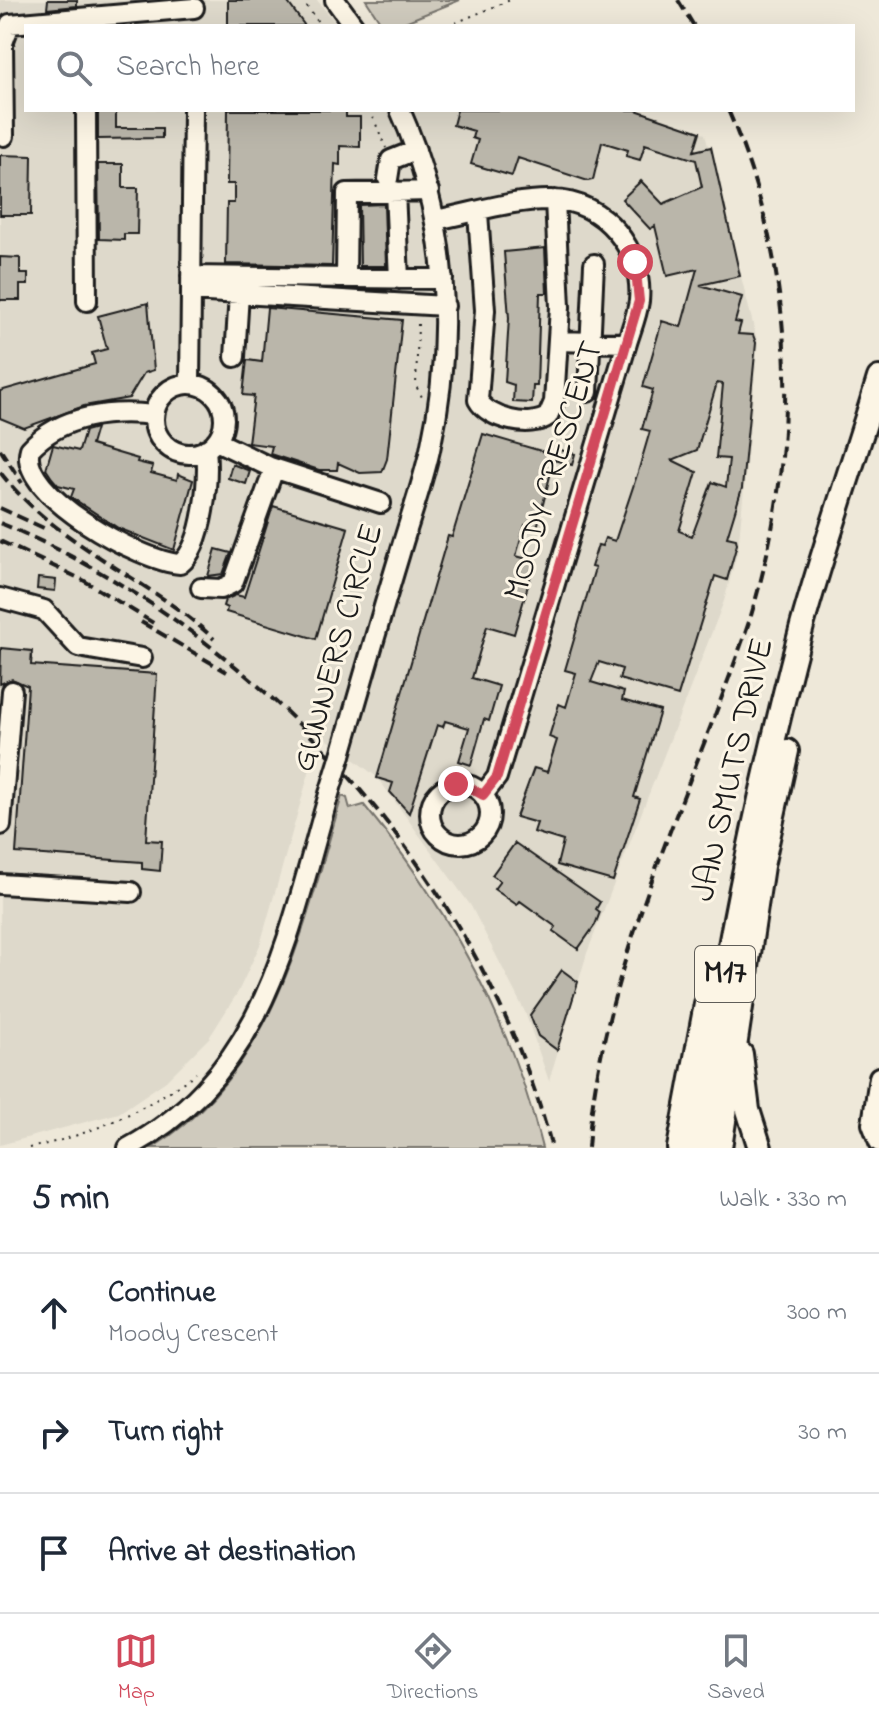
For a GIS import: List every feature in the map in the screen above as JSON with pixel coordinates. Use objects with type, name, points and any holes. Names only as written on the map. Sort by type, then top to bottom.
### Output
[{"type":"main road","name":"JAN SMUTS DRIVE","points":[[699,1148],[745,868],[803,625],[879,378]]},
{"type":"main road","name":"JAN SMUTS DRIVE","points":[[720,1148],[762,866],[839,507]]},
{"type":"main road","points":[[679,1148],[716,961],[745,868]]},
{"type":"main road","points":[[740,1005],[743,1079],[760,1148]]},
{"type":"street","points":[[335,0],[353,24]]},
{"type":"street","points":[[4,136],[3,43],[7,27],[19,21],[86,21],[194,11]]},
{"type":"street","points":[[86,112],[87,301]]},
{"type":"street","points":[[190,384],[193,112]]},
{"type":"street","name":"GUNNERS CIRCLE","points":[[128,1148],[165,1124],[205,1088],[233,1057],[254,1023],[280,963],[429,454],[442,381],[443,279],[429,191],[401,112]]},
{"type":"street","points":[[399,279],[391,160],[416,150]]},
{"type":"street","points":[[346,278],[345,195],[392,185],[429,191]]},
{"type":"street","name":"MOODY CRESCENT","points":[[478,213],[485,310],[478,385],[482,406],[495,415],[533,422],[548,416],[554,402],[558,341],[555,200]]},
{"type":"street","name":"MOODY CRESCENT","points":[[435,220],[524,202],[555,200],[602,217],[626,244],[635,262],[639,301],[497,777],[483,795]]},
{"type":"street","points":[[588,392],[594,264]]},
{"type":"street","points":[[191,284],[346,278],[443,279]]},
{"type":"street","points":[[191,284],[239,294],[445,306]]},
{"type":"street","points":[[235,357],[239,294]]},
{"type":"street","points":[[558,341],[627,343]]},
{"type":"street","points":[[190,384],[202,387],[221,405],[222,430],[211,445],[194,454],[169,448],[160,439],[154,415],[166,393],[190,384]]},
{"type":"street","points":[[154,415],[93,416],[60,427],[30,449],[27,458],[34,475],[70,511],[103,534],[180,564],[188,556],[204,504],[211,445]]},
{"type":"street","points":[[211,445],[381,503]]},
{"type":"street","points":[[201,588],[221,589],[233,583],[274,469]]},
{"type":"street","points":[[0,598],[44,610],[78,647],[142,658]]},
{"type":"street","points":[[1,825],[3,757],[12,691]]},
{"type":"street","points":[[0,884],[131,892]]},
{"type":"street","points":[[879,1077],[872,1124],[879,1142]]},
{"type":"path","points":[[302,0],[320,24]]},
{"type":"path","points":[[453,24],[510,0]]},
{"type":"path","points":[[418,324],[416,386],[426,403]]},
{"type":"path","points":[[29,1148],[67,1140],[122,1117],[200,1070]]},
{"type":"shaded area","points":[[0,0],[317,0],[336,24],[24,24],[24,112],[635,112],[705,134],[758,344],[738,550],[724,601],[587,953],[549,1081],[525,1012],[471,906],[377,777],[320,734],[260,945],[238,992],[209,1038],[166,1081],[119,1113],[0,1145]]},
{"type":"shaded area","points":[[366,0],[460,0],[400,24],[382,24]]},
{"type":"shaded area","points":[[342,796],[347,798],[350,809],[364,805],[449,924],[494,1010],[513,1055],[542,1148],[152,1148],[194,1116],[229,1079],[257,1037],[298,944]]},
{"type":"building","points":[[48,0],[77,0],[77,6],[47,9]]},
{"type":"building","points":[[228,0],[286,0],[304,24],[228,24]]},
{"type":"building","points":[[98,112],[116,112],[116,128],[162,128],[162,138],[98,139]]},
{"type":"building","points":[[228,112],[346,112],[346,117],[360,117],[360,147],[340,146],[340,165],[335,164],[332,266],[226,264],[227,203],[234,203],[234,184],[227,184]]},
{"type":"building","points":[[456,112],[642,112],[700,132],[694,151],[711,147],[740,276],[700,285],[742,297],[735,322],[741,323],[738,334],[753,335],[756,343],[742,488],[727,537],[736,539],[737,544],[727,580],[715,576],[678,696],[619,679],[622,669],[599,662],[591,682],[624,692],[622,700],[660,711],[634,797],[640,799],[613,881],[557,865],[563,841],[534,832],[537,823],[516,817],[534,768],[547,772],[557,740],[549,737],[559,704],[566,707],[576,673],[565,670],[595,568],[591,567],[598,545],[602,546],[605,538],[615,541],[638,472],[650,431],[642,429],[653,390],[643,387],[662,321],[681,327],[697,269],[667,276],[655,226],[650,229],[622,199],[641,181],[663,204],[702,187],[696,160],[645,144],[640,160],[626,156],[628,150],[602,142],[593,180],[518,158],[512,176],[471,164],[478,140],[472,138],[474,131],[453,125]],"holes":[[[717,383],[723,384],[716,458],[729,459],[726,487],[712,482],[692,536],[679,531],[697,472],[672,460],[697,450]]]},
{"type":"building","points":[[0,155],[32,156],[31,215],[0,215]]},
{"type":"building","points":[[98,164],[123,164],[123,188],[138,188],[137,234],[124,234],[124,240],[99,239]]},
{"type":"building","points":[[384,204],[386,266],[360,266],[359,205]]},
{"type":"building","points":[[545,248],[547,293],[540,293],[537,386],[533,386],[532,403],[513,402],[514,385],[505,382],[509,318],[504,252]]},
{"type":"building","points":[[0,257],[20,258],[20,274],[28,274],[28,285],[20,285],[20,300],[0,300]]},
{"type":"building","points":[[148,303],[154,370],[144,373],[129,398],[84,406],[24,428],[0,418],[0,391],[95,364],[92,353],[107,349],[98,316]]},
{"type":"building","points":[[267,308],[402,320],[387,459],[382,472],[360,473],[338,463],[337,470],[319,470],[270,454],[272,446],[248,443],[254,396],[243,395],[247,360],[262,362]]},
{"type":"building","points":[[96,428],[91,445],[153,466],[151,473],[177,480],[178,474],[193,480],[174,550],[118,528],[71,497],[74,489],[58,485],[46,469],[53,445],[79,451],[85,431]]},
{"type":"building","points":[[483,434],[555,455],[557,449],[575,454],[572,465],[554,460],[537,528],[525,525],[516,556],[535,561],[514,634],[487,626],[472,678],[499,686],[489,721],[484,719],[471,765],[459,761],[469,728],[445,721],[443,727],[437,725],[409,813],[390,792],[393,783],[377,778],[448,536],[452,537]]},
{"type":"building","points":[[232,464],[250,471],[246,484],[228,478]]},
{"type":"building","points":[[273,506],[348,528],[316,639],[226,612],[227,608],[223,606],[225,600],[236,595],[244,597]]},
{"type":"building","points":[[216,549],[231,553],[223,574],[208,576]]},
{"type":"building","points":[[38,578],[56,580],[55,591],[37,589]]},
{"type":"building","points":[[1,648],[32,651],[31,665],[157,674],[146,840],[162,841],[160,871],[142,869],[142,862],[16,853],[28,686],[12,679],[0,684]]},
{"type":"building","points":[[515,843],[600,902],[596,909],[600,912],[595,925],[578,949],[553,931],[556,927],[520,901],[517,905],[494,889],[500,881],[492,875]]},
{"type":"building","points":[[562,970],[578,982],[557,1050],[538,1036],[530,1015]]},
{"type":"railway","points":[[678,0],[693,24]]},
{"type":"railway","points":[[588,1148],[597,1079],[611,1012],[630,945],[750,619],[767,556],[778,492],[784,427],[785,363],[780,298],[769,235],[751,172],[729,112]]},
{"type":"railway","points":[[0,449],[22,483]]},
{"type":"railway","points":[[0,472],[48,521],[161,597],[214,639]]},
{"type":"railway","points":[[0,508],[48,530]]},
{"type":"railway","points":[[0,523],[95,569],[186,628],[270,696],[346,774],[414,859],[472,951],[519,1048],[552,1148]]},
{"type":"railway","points":[[0,541],[83,580],[155,624]]},
{"type":"railway","points":[[141,622],[227,672]]},
{"type":"route","points":[[456,784],[477,789],[483,795],[497,777],[639,301],[635,262]]}]
